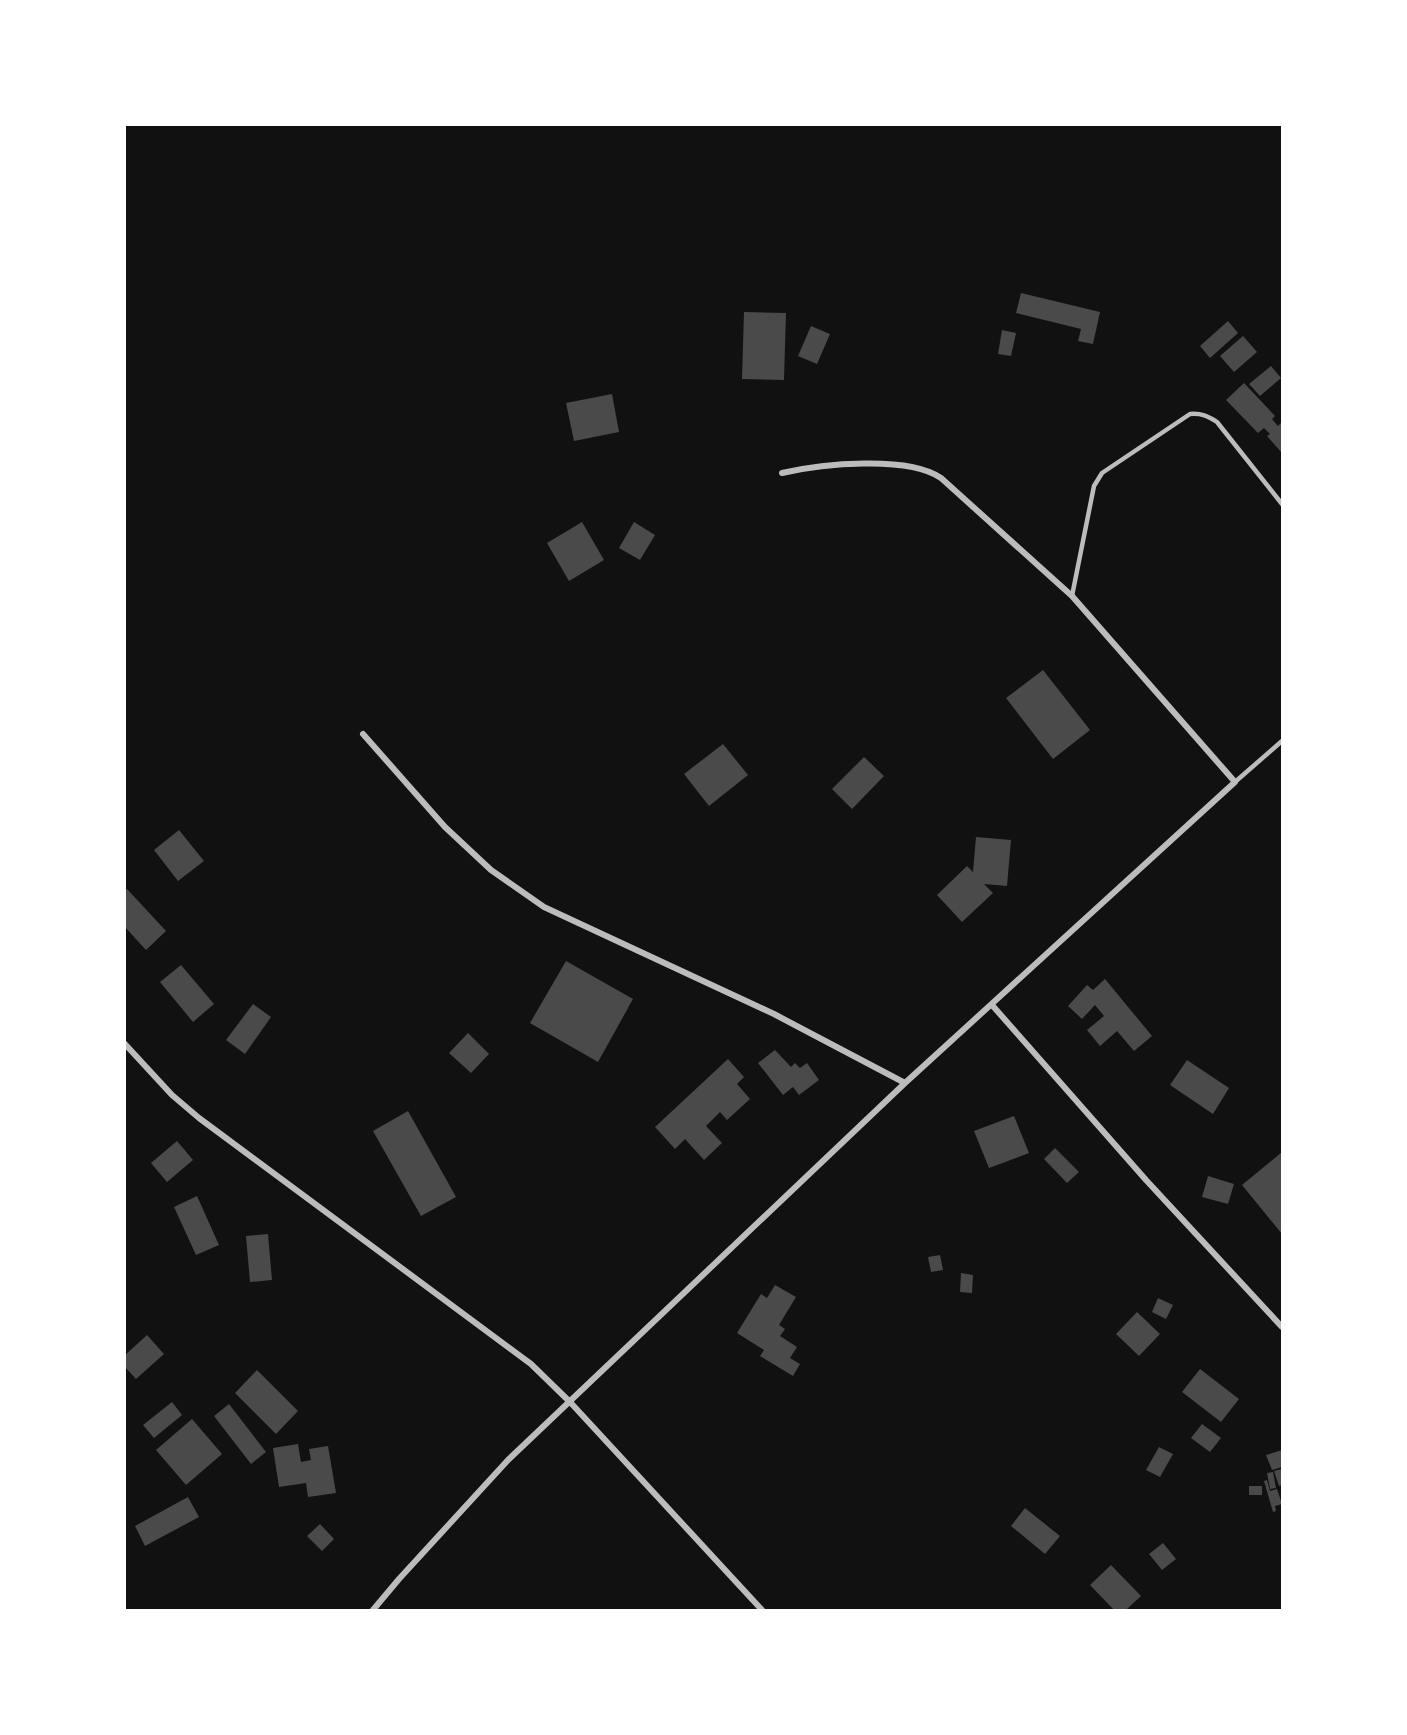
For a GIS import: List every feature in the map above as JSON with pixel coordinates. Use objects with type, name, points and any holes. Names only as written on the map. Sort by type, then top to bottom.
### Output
[{"type":"street","points":[[373,1611],[399,1579],[508,1460],[905,1083],[1235,782],[1072,596],[933,472],[906,465],[837,464],[810,466],[782,473]]},
{"type":"street","points":[[363,734],[445,827],[491,870],[544,907],[774,1014],[905,1083]]},
{"type":"street","points":[[992,1005],[1146,1180],[1282,1327]]},
{"type":"street","points":[[124,1044],[172,1095],[199,1118],[531,1364],[570,1402],[762,1611]]},
{"type":"lane","points":[[1072,596],[1094,486],[1102,473],[1190,414],[1208,416],[1217,422],[1282,504]]},
{"type":"lane","points":[[1235,782],[1282,741]]},
{"type":"building","points":[[1021,293],[1100,312],[1093,344],[1078,341],[1081,329],[1016,313]]},
{"type":"building","points":[[744,312],[786,313],[784,380],[742,379]]},
{"type":"building","points":[[1228,321],[1238,333],[1210,358],[1200,346]]},
{"type":"building","points":[[811,326],[830,334],[817,364],[798,356]]},
{"type":"building","points":[[1002,330],[1016,333],[1011,356],[998,354]]},
{"type":"building","points":[[1243,336],[1257,352],[1234,372],[1220,356]]},
{"type":"building","points":[[1271,366],[1281,378],[1260,396],[1249,384]]},
{"type":"building","points":[[1244,383],[1275,416],[1272,419],[1278,426],[1282,422],[1282,453],[1267,436],[1270,434],[1264,428],[1258,433],[1226,400]]},
{"type":"building","points":[[612,394],[619,432],[574,441],[566,403]]},
{"type":"building","points":[[582,522],[604,560],[569,581],[547,543]]},
{"type":"building","points":[[634,522],[655,535],[640,560],[619,548]]},
{"type":"building","points":[[1043,670],[1090,730],[1053,759],[1006,698]]},
{"type":"building","points":[[723,744],[748,775],[709,806],[684,774]]},
{"type":"building","points":[[864,757],[884,776],[852,809],[832,789]]},
{"type":"building","points":[[179,830],[204,861],[178,881],[154,850]]},
{"type":"building","points":[[976,837],[1011,840],[1007,886],[984,884],[993,893],[962,922],[937,895],[967,866],[973,872]]},
{"type":"building","points":[[127,889],[166,931],[146,950],[124,926],[124,891]]},
{"type":"building","points":[[566,961],[633,999],[598,1062],[530,1023]]},
{"type":"building","points":[[181,965],[214,1004],[193,1022],[160,982]]},
{"type":"building","points":[[1105,979],[1152,1036],[1134,1051],[1117,1031],[1100,1046],[1087,1030],[1104,1016],[1095,1005],[1082,1019],[1068,1006],[1087,985],[1093,990]]},
{"type":"building","points":[[253,1004],[271,1017],[245,1054],[226,1040]]},
{"type":"building","points":[[468,1033],[489,1054],[471,1073],[449,1053]]},
{"type":"building","points":[[775,1050],[791,1067],[795,1063],[800,1068],[807,1063],[819,1080],[799,1095],[793,1087],[783,1095],[758,1063]]},
{"type":"building","points":[[728,1059],[744,1077],[737,1084],[750,1099],[727,1120],[720,1112],[706,1126],[722,1143],[704,1160],[685,1139],[675,1149],[655,1127]]},
{"type":"building","points":[[1187,1060],[1229,1088],[1213,1114],[1170,1085]]},
{"type":"building","points":[[408,1111],[456,1197],[421,1216],[373,1131]]},
{"type":"building","points":[[1014,1116],[1029,1153],[989,1168],[974,1131]]},
{"type":"building","points":[[177,1141],[193,1160],[167,1182],[151,1163]]},
{"type":"building","points":[[1055,1148],[1079,1172],[1067,1183],[1044,1159]]},
{"type":"building","points":[[1282,1152],[1282,1234],[1242,1185]]},
{"type":"building","points":[[1208,1176],[1234,1184],[1228,1204],[1202,1197]]},
{"type":"building","points":[[197,1196],[219,1245],[196,1255],[174,1207]]},
{"type":"building","points":[[268,1234],[272,1280],[250,1282],[246,1236]]},
{"type":"building","points":[[940,1255],[943,1270],[931,1272],[928,1257]]},
{"type":"building","points":[[961,1273],[973,1275],[972,1293],[960,1292]]},
{"type":"building","points":[[775,1285],[796,1297],[779,1325],[785,1329],[780,1336],[797,1347],[790,1358],[800,1364],[793,1376],[760,1356],[764,1350],[737,1333],[761,1294],[767,1298]]},
{"type":"building","points":[[1158,1298],[1173,1305],[1166,1319],[1152,1312]]},
{"type":"building","points":[[1137,1312],[1160,1334],[1139,1356],[1116,1334]]},
{"type":"building","points":[[147,1335],[164,1354],[136,1379],[124,1366],[124,1356]]},
{"type":"building","points":[[1200,1369],[1239,1399],[1221,1422],[1182,1392]]},
{"type":"building","points":[[257,1370],[298,1411],[276,1434],[235,1393]]},
{"type":"building","points":[[172,1402],[182,1415],[154,1438],[143,1425]]},
{"type":"building","points":[[229,1404],[266,1452],[251,1464],[214,1416]]},
{"type":"building","points":[[192,1419],[222,1454],[186,1485],[156,1450]]},
{"type":"building","points":[[1202,1424],[1221,1438],[1210,1452],[1191,1438]]},
{"type":"building","points":[[298,1444],[301,1462],[311,1460],[309,1449],[328,1446],[336,1493],[308,1497],[306,1483],[279,1487],[273,1448]]},
{"type":"building","points":[[1159,1447],[1173,1454],[1160,1477],[1146,1470]]},
{"type":"building","points":[[1282,1450],[1282,1467],[1272,1470],[1266,1455]]},
{"type":"building","points":[[1282,1469],[1282,1485],[1279,1486],[1274,1471]]},
{"type":"building","points":[[1273,1472],[1276,1488],[1270,1489],[1267,1473]]},
{"type":"building","points":[[1267,1480],[1270,1491],[1277,1489],[1282,1504],[1275,1506],[1276,1511],[1273,1512],[1264,1481]]},
{"type":"building","points":[[1249,1486],[1262,1486],[1262,1495],[1249,1495]]},
{"type":"building","points":[[188,1497],[199,1517],[145,1546],[135,1526]]},
{"type":"building","points":[[1025,1508],[1060,1536],[1045,1554],[1011,1526]]},
{"type":"building","points":[[320,1524],[334,1539],[322,1551],[307,1536]]},
{"type":"building","points":[[1163,1543],[1176,1559],[1162,1570],[1149,1554]]},
{"type":"building","points":[[1111,1565],[1141,1596],[1126,1610],[1114,1610],[1090,1585]]}]
